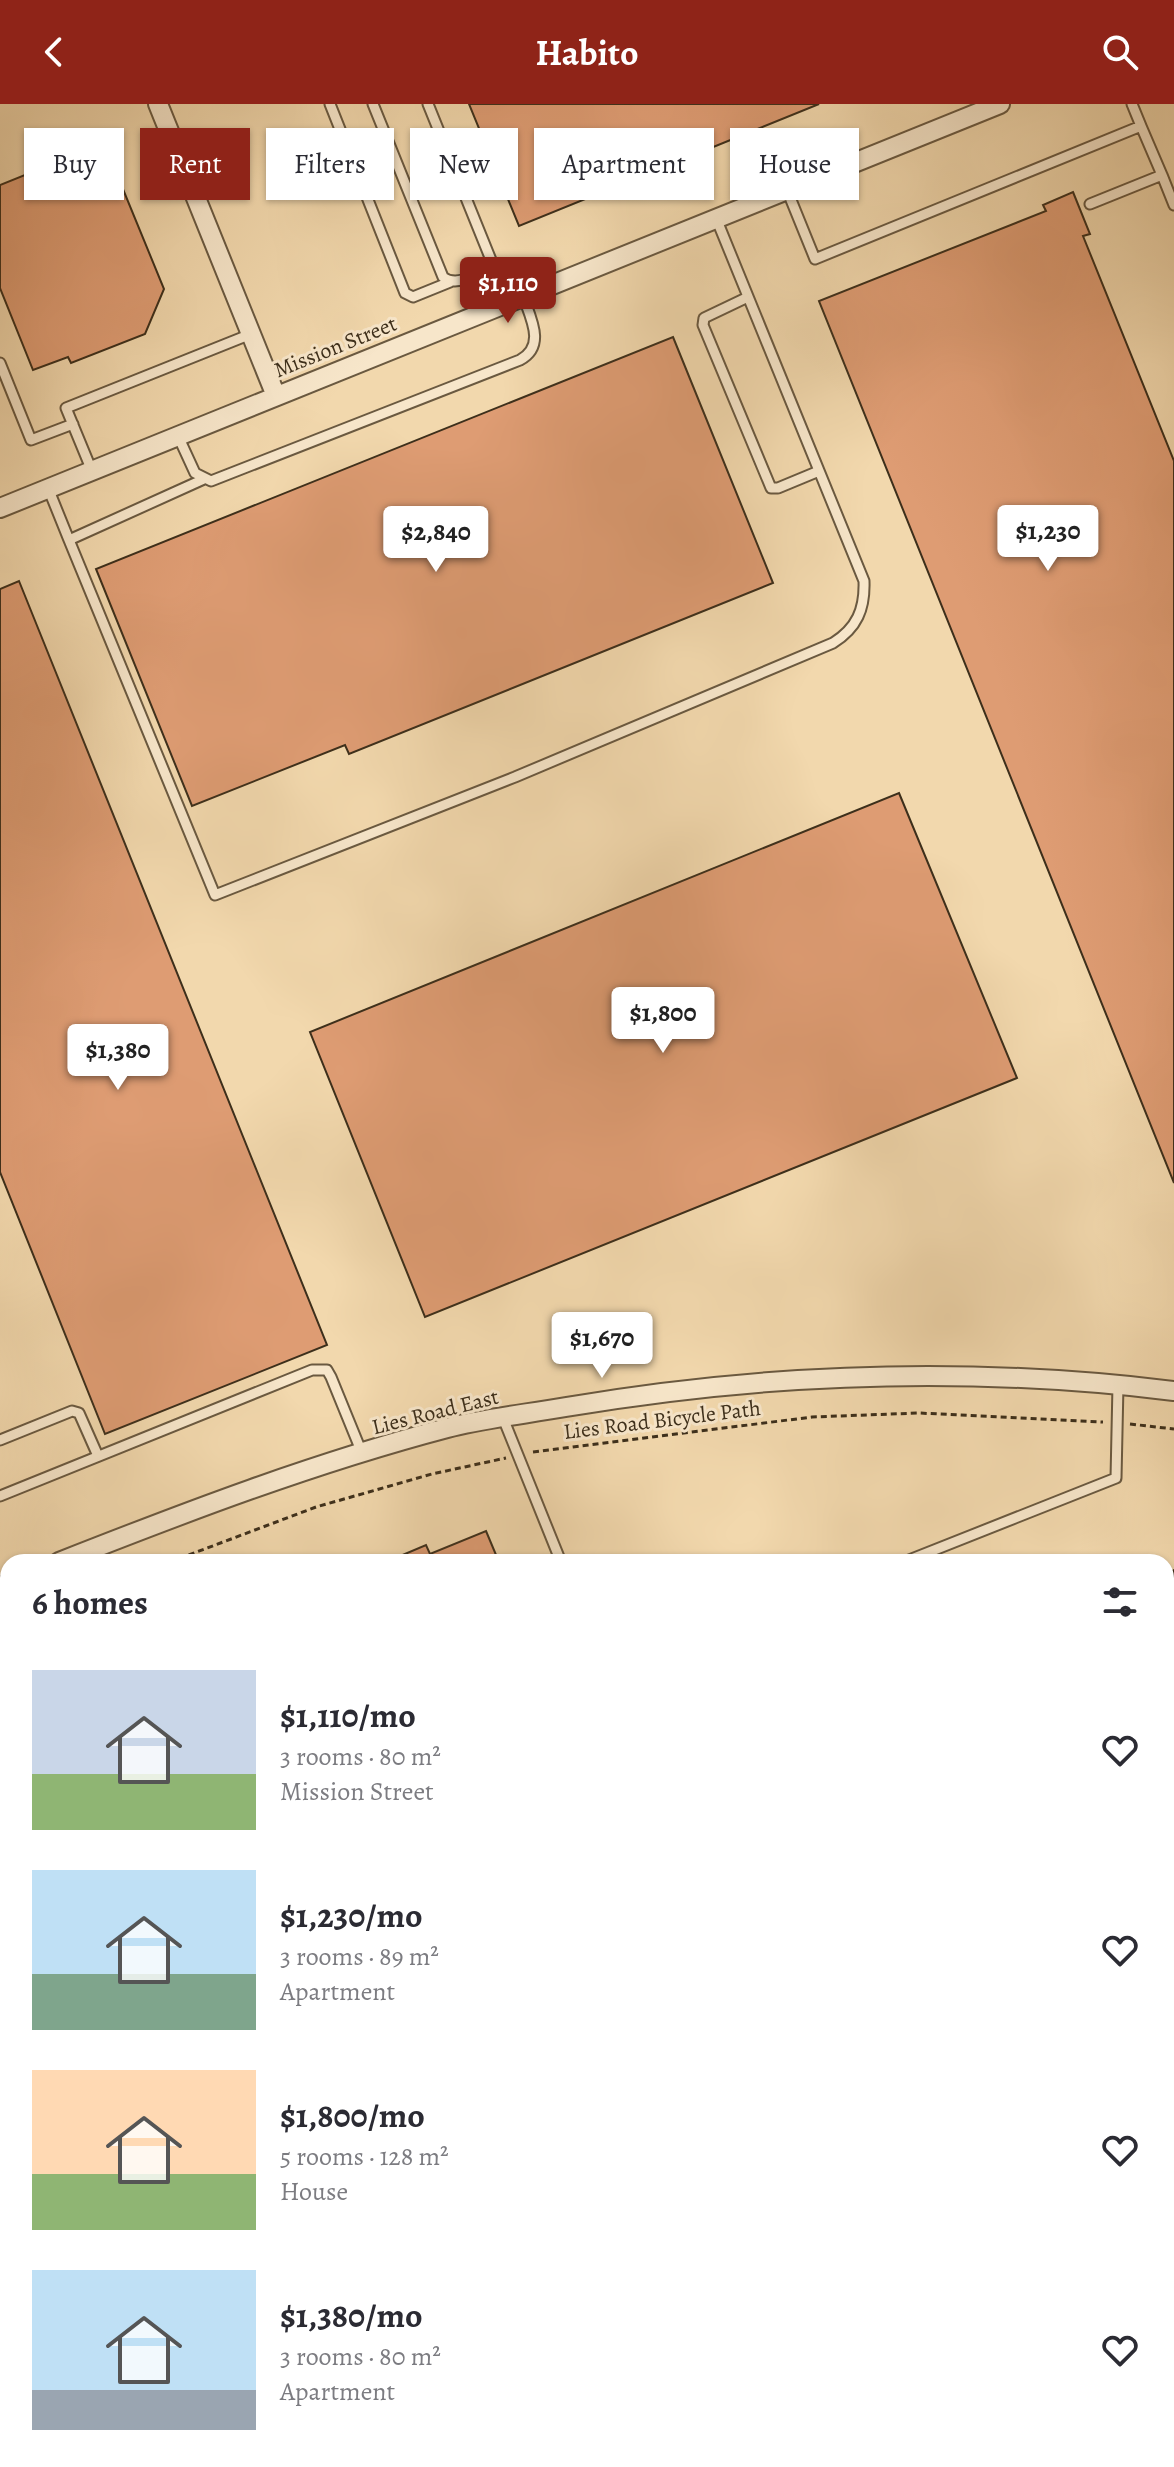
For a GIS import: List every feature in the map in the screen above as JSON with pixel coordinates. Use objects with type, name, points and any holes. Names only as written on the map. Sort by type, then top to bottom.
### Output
[{"type":"street","points":[[158,104],[276,396]]},
{"type":"street","name":"Mission Street","points":[[859,161],[1000,104]]},
{"type":"street","name":"Mission Street","points":[[0,508],[762,200]]},
{"type":"street","name":"Lies Road East","points":[[79,1554],[220,1499],[449,1427],[699,1388],[819,1378],[970,1376],[1174,1391]]},
{"type":"lane","points":[[330,104],[405,293],[413,297],[494,267]]},
{"type":"lane","points":[[373,104],[443,277],[450,282]]},
{"type":"lane","points":[[178,436],[189,465],[195,473],[211,481],[527,356],[535,347],[536,337],[516,299],[494,267],[428,104]]},
{"type":"lane","points":[[1132,104],[1174,205]]},
{"type":"lane","points":[[791,200],[815,259],[1141,126]]},
{"type":"lane","points":[[1090,204],[1162,175]]},
{"type":"lane","points":[[48,488],[215,895],[515,777],[843,636],[861,612],[864,581],[716,218]]},
{"type":"lane","points":[[748,297],[711,312],[704,318],[703,325],[771,488],[819,471]]},
{"type":"lane","points":[[92,471],[66,408],[251,334]]},
{"type":"lane","points":[[0,363],[31,440],[73,424]]},
{"type":"lane","points":[[69,540],[204,479]]},
{"type":"lane","points":[[0,1496],[312,1370],[327,1370],[362,1453]]},
{"type":"lane","points":[[924,1554],[1116,1478],[1118,1385]]},
{"type":"lane","points":[[0,1440],[72,1411],[79,1413],[98,1456]]},
{"type":"lane","points":[[503,1418],[558,1554]]},
{"type":"path","name":"Lies Road Bicycle Path","points":[[191,1554],[316,1507],[432,1474],[518,1455],[588,1444],[812,1417],[919,1413],[1117,1423],[1174,1429]]},
{"type":"building","points":[[469,104],[819,104],[760,128],[730,128],[730,140],[714,147],[714,128],[534,128],[534,200],[583,200],[519,226],[508,200],[518,200],[518,128],[479,128]]},
{"type":"building","points":[[24,175],[24,200],[124,200],[124,192],[164,289],[145,334],[71,363],[68,357],[33,370],[0,288],[0,185]]},
{"type":"building","points":[[1073,192],[1090,234],[1083,236],[1174,461],[1174,1183],[819,301],[1046,211],[1043,205]]},
{"type":"building","points":[[673,337],[773,583],[349,754],[345,745],[192,806],[96,569]]},
{"type":"building","points":[[19,581],[327,1345],[105,1434],[0,1172],[0,589]]},
{"type":"building","points":[[899,793],[1017,1078],[425,1317],[310,1032]]},
{"type":"building","points":[[486,1531],[496,1554],[430,1554]]},
{"type":"building","points":[[426,1545],[430,1554],[405,1554]]}]
